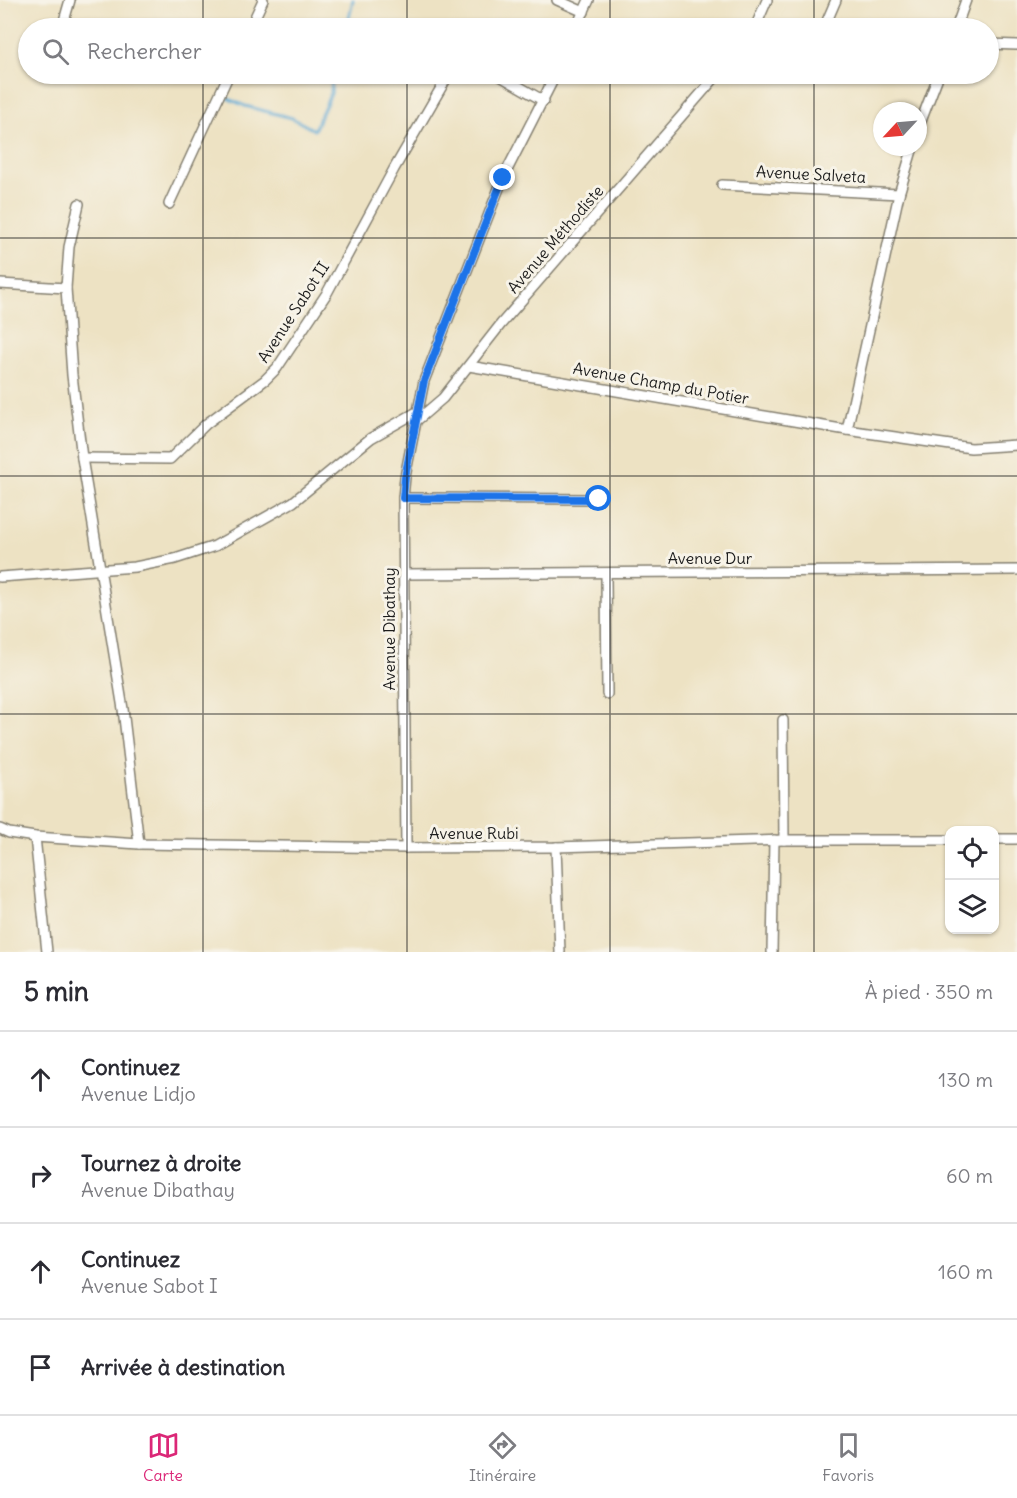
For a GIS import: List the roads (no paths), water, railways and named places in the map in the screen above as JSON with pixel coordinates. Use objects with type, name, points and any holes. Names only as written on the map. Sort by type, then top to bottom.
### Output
[{"type":"street","points":[[65,18],[70,0]]},
{"type":"street","points":[[255,18],[263,0]]},
{"type":"street","points":[[557,0],[584,12]]},
{"type":"street","points":[[581,18],[589,0]]},
{"type":"street","points":[[760,18],[767,0]]},
{"type":"street","points":[[828,18],[836,0]]},
{"type":"street","points":[[960,18],[966,0]]},
{"type":"street","points":[[999,44],[1017,45]]},
{"type":"street","points":[[170,204],[224,84]]},
{"type":"street","name":"Avenue Sabot II","points":[[82,458],[170,459],[206,424],[260,384],[277,368],[327,293],[443,84]]},
{"type":"street","points":[[514,84],[544,101]]},
{"type":"street","name":"Avenue Dibathay","points":[[406,848],[403,498],[416,417],[424,381],[503,178],[552,84]]},
{"type":"street","name":"Avenue Méthodiste","points":[[0,577],[135,567],[175,559],[215,546],[293,502],[371,438],[416,417],[443,398],[501,324],[709,84]]},
{"type":"street","points":[[927,105],[935,84]]},
{"type":"street","points":[[847,430],[899,194],[910,156]]},
{"type":"street","name":"Avenue Salveta","points":[[722,185],[899,194]]},
{"type":"street","points":[[79,204],[69,248],[66,288],[72,375],[82,458],[123,709],[139,844]]},
{"type":"street","points":[[0,284],[66,288]]},
{"type":"street","name":"Avenue Champ du Potier","points":[[469,366],[847,430],[971,448],[1017,445]]},
{"type":"street","points":[[403,498],[599,499]]},
{"type":"street","name":"Avenue Dur","points":[[404,574],[1017,570]]},
{"type":"street","points":[[606,574],[607,694]]},
{"type":"street","points":[[772,952],[783,720]]},
{"type":"street","name":"Avenue Rubi","points":[[0,829],[9,833],[35,837],[139,844],[406,848],[556,847],[779,840],[945,840]]},
{"type":"street","points":[[35,837],[47,952]]},
{"type":"street","points":[[999,839],[1017,839]]},
{"type":"street","points":[[556,847],[560,952]]},
{"type":"waterway","points":[[349,18],[353,0]]},
{"type":"waterway","points":[[227,98],[245,106],[292,118],[314,130],[331,93],[331,84]]}]
